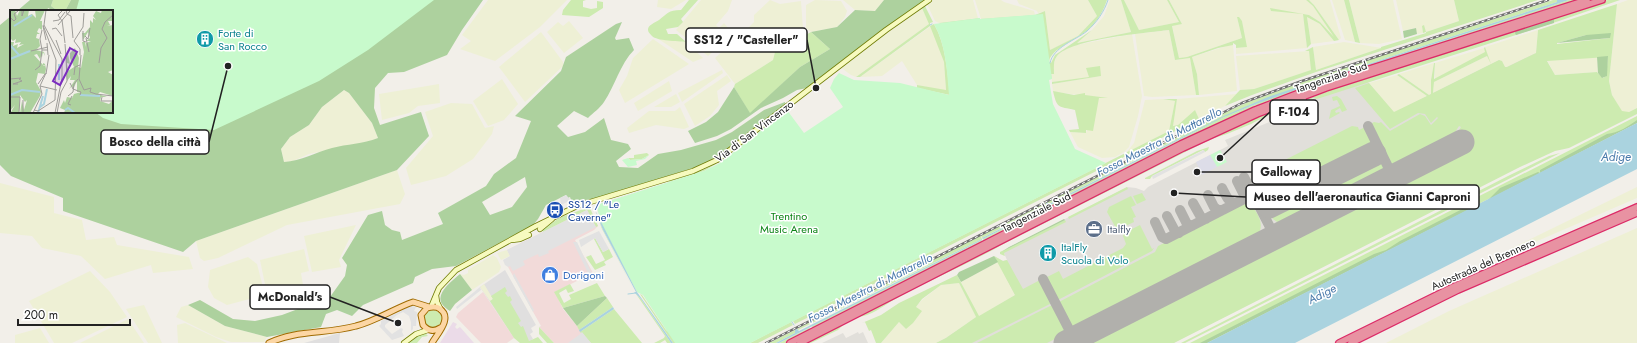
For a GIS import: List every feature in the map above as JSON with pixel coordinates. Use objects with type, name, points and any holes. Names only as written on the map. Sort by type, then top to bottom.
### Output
[{"type":"highway","name":"Tangenziale Sud","points":[[790,343],[1181,144],[1255,110],[1326,83],[1587,0]]},
{"type":"highway","name":"Tangenziale Sud","points":[[800,343],[1195,143],[1257,114],[1326,88],[1602,0]]},
{"type":"highway","points":[[1279,118],[1281,112],[1326,88]]},
{"type":"highway","name":"Autostrada del Brennero","points":[[1339,343],[1456,286],[1637,207]]},
{"type":"highway","name":"Autostrada del Brennero","points":[[1351,343],[1458,290],[1637,213]]},
{"type":"main road","name":"Via di San Vincenzo","points":[[430,307],[442,284],[456,270],[553,217],[577,206],[693,171],[712,163],[891,27],[929,0]]},
{"type":"main road","points":[[540,229],[548,224],[553,217]]},
{"type":"main road","points":[[509,241],[520,239],[529,235]]},
{"type":"main road","points":[[430,343],[440,328],[444,325],[445,318],[437,302],[436,293]]},
{"type":"main road","points":[[269,343],[289,336],[355,326],[372,321],[410,303],[416,302],[441,310]]},
{"type":"main road","points":[[404,343],[416,334],[422,326],[422,313],[416,302]]},
{"type":"main road","points":[[422,313],[430,307]]},
{"type":"main road","points":[[421,322],[428,330],[430,343]]},
{"type":"main road","points":[[416,334],[428,330],[433,331],[440,328]]},
{"type":"shaded area","points":[[1536,53],[1461,196],[1173,343],[936,343],[1015,296],[994,256],[1003,261],[1007,260],[1003,251],[1127,187],[1144,191],[1148,187],[1228,146],[1225,140],[1277,119],[1296,106],[1317,97],[1367,81],[1394,112],[1499,60]]},
{"type":"shaded area","points":[[1204,150],[1205,152],[1153,179],[1152,176]]},
{"type":"shaded area","points":[[1210,155],[1217,167],[1202,175],[1196,162]]},
{"type":"shaded area","points":[[566,195],[571,200],[561,205],[560,198]]},
{"type":"shaded area","name":"Dorigoni","points":[[587,210],[598,226],[594,230],[575,240],[593,273],[555,292],[563,309],[591,343],[554,343],[539,327],[541,326],[508,267],[510,256],[507,250]]},
{"type":"shaded area","points":[[587,210],[596,227],[548,251],[549,253],[539,257],[538,254],[523,261],[525,265],[513,271],[510,266],[508,267],[505,265],[503,260],[510,256],[507,250]]},
{"type":"shaded area","points":[[599,231],[609,249],[603,252],[595,238],[581,247],[579,240]]},
{"type":"shaded area","points":[[573,242],[577,242],[592,274],[589,275]]},
{"type":"shaded area","points":[[505,270],[536,325],[531,328],[533,332],[530,334],[533,339],[530,341],[514,338],[480,287]]},
{"type":"shaded area","points":[[514,273],[534,310],[533,312],[513,276]]},
{"type":"shaded area","points":[[480,287],[481,290],[457,309],[456,307]]},
{"type":"shaded area","points":[[483,292],[514,338],[507,343],[481,343],[456,317],[458,313]]},
{"type":"shaded area","points":[[411,306],[416,307],[414,311],[417,312],[416,326],[413,326],[411,331],[409,316],[403,312],[397,315],[385,325],[385,327],[392,334],[401,328],[403,329],[402,332],[404,336],[392,340],[379,326],[381,321]]},
{"type":"shaded area","points":[[453,322],[457,324],[455,327],[457,329],[460,327],[474,343],[440,343]]},
{"type":"shaded area","points":[[582,332],[591,343],[568,343],[579,335]]},
{"type":"shaded area","points":[[858,332],[859,334],[863,332],[868,343],[822,343],[843,333],[846,338]]},
{"type":"shaded area","points":[[340,333],[339,343],[304,343]]},
{"type":"green space","points":[[30,0],[53,0],[51,6],[57,10],[48,8],[47,10],[18,10]]},
{"type":"green space","points":[[53,0],[71,0],[66,10],[57,10],[51,6]]},
{"type":"green space","points":[[71,0],[483,0],[447,55],[404,72],[388,73],[375,88],[374,108],[380,125],[421,112],[429,136],[397,170],[196,241],[183,252],[63,211],[63,198],[11,176],[0,165],[0,25],[10,17],[10,113],[113,113],[113,10],[66,10]],"holes":[[[344,90],[349,93],[372,123],[378,138],[367,142],[332,148],[296,160],[284,162],[281,149],[290,137],[309,125],[322,107]]]},
{"type":"green space","points":[[79,0],[434,0],[368,50],[319,81],[214,130],[121,124],[103,118],[96,113],[113,113],[113,10],[76,10]]},
{"type":"green space","points":[[488,0],[567,0],[540,27],[495,61],[460,49],[471,41],[462,35]]},
{"type":"green space","points":[[571,0],[586,0],[583,1],[583,7],[591,9],[597,8],[597,1],[603,2],[603,8],[589,17],[562,15],[563,10]]},
{"type":"green space","points":[[658,0],[686,0],[671,9],[657,7]]},
{"type":"green space","points":[[689,0],[698,0],[681,19],[683,22],[678,27],[666,29],[668,34],[677,34],[686,42],[658,39],[649,33],[648,28],[652,24],[670,12],[681,10]]},
{"type":"green space","points":[[701,0],[732,0],[728,11],[716,25],[719,28],[724,23],[733,34],[708,56],[676,30]]},
{"type":"green space","points":[[770,0],[780,4],[801,1],[803,29],[807,34],[775,52],[773,60],[735,84],[715,58],[754,22],[754,15]]},
{"type":"green space","points":[[815,0],[841,1],[847,11],[845,17],[837,27],[811,32],[806,28],[806,5]]},
{"type":"green space","points":[[843,0],[884,0],[875,11],[855,10]]},
{"type":"green space","points":[[884,0],[926,0],[880,31],[807,88],[797,90],[761,108],[731,129],[717,136],[695,143],[688,131],[706,122],[718,112],[734,87],[750,113],[800,67],[830,49],[811,32],[837,27],[855,10],[875,11]]},
{"type":"green space","points":[[933,0],[973,0],[978,18],[939,23],[935,21],[927,4]]},
{"type":"green space","points":[[975,0],[1001,0],[1034,11],[1035,15],[981,19]]},
{"type":"green space","points":[[1017,0],[1088,0],[1097,16],[1078,36],[1050,50],[1045,11],[1038,13],[1037,11],[1019,4]]},
{"type":"green space","points":[[1088,0],[1107,0],[1100,16],[1092,26],[1084,33],[1059,48],[1051,57],[1049,62],[1051,63],[1055,55],[1092,30],[1077,43],[1131,32],[1121,0],[1124,0],[1139,30],[1179,22],[1167,0],[1169,0],[1182,24],[1172,26],[1179,58],[1187,57],[1242,38],[1237,17],[1239,17],[1242,21],[1247,47],[1236,48],[1236,45],[1233,43],[1233,45],[1218,48],[1192,57],[1197,74],[1199,95],[1196,95],[1190,58],[1175,60],[1169,30],[1092,41],[1065,50],[1057,56],[1055,60],[1054,74],[1051,74],[1052,79],[1050,76],[939,23],[980,18],[1035,15],[1045,11],[1050,50],[1078,36],[1097,16]]},
{"type":"green space","points":[[1110,0],[1121,0],[1131,32],[1076,43],[1092,30],[1104,16]]},
{"type":"green space","points":[[1124,0],[1167,0],[1179,22],[1139,30]]},
{"type":"green space","points":[[1169,0],[1306,0],[1313,6],[1335,37],[1333,37],[1320,22],[1309,15],[1303,14],[1307,48],[1236,54],[1236,48],[1246,47],[1242,21],[1237,17],[1242,38],[1187,57],[1179,58],[1172,25],[1182,24]]},
{"type":"green space","points":[[1306,0],[1309,0],[1314,5],[1339,40],[1334,41],[1320,24],[1307,17],[1311,44],[1307,48],[1303,14],[1271,11],[1270,8],[1309,15],[1320,22],[1334,37],[1313,6]]},
{"type":"green space","points":[[1309,0],[1330,0],[1341,38],[1339,40],[1314,5]]},
{"type":"green space","points":[[1332,0],[1344,0],[1355,42],[1345,40]]},
{"type":"green space","points":[[1344,0],[1349,0],[1360,43],[1355,42]]},
{"type":"green space","points":[[1349,0],[1393,0],[1402,39],[1379,44],[1360,43]]},
{"type":"green space","points":[[1396,0],[1454,0],[1459,21],[1426,32],[1424,26],[1422,26],[1423,33],[1417,34],[1415,28],[1403,31]]},
{"type":"green space","points":[[1454,0],[1538,0],[1316,72],[1225,106],[1240,90],[1254,89],[1311,70],[1309,51],[1305,51],[1313,47],[1316,70],[1459,21]]},
{"type":"green space","points":[[1553,0],[1557,0],[1557,2],[1301,86],[1252,104],[1157,149],[1049,204],[1046,202],[1047,205],[982,238],[981,235],[1199,124],[1246,103],[1310,79]]},
{"type":"green space","points":[[1569,0],[1580,0],[1486,30],[1459,37],[1449,42],[1257,107],[1256,105],[995,237],[984,241],[983,239],[1224,117],[1282,93]]},
{"type":"green space","points":[[1608,0],[1620,0],[1317,99],[1313,98],[1281,116],[1306,100],[1335,88]]},
{"type":"green space","points":[[1628,0],[1637,0],[1637,108],[1629,112],[1622,112],[1612,95],[1609,81],[1617,4]]},
{"type":"green space","points":[[1617,4],[1609,81],[1612,95],[1622,111],[1629,112],[1637,108],[1637,114],[1569,148],[1555,151],[1520,167],[1174,343],[1086,343],[1466,150],[1457,133],[1461,127],[1459,126],[1452,137],[1392,168],[1390,167],[1369,125],[1374,122],[1381,122],[1390,131],[1420,114],[1425,116],[1431,125],[1438,118],[1437,117],[1431,123],[1425,114],[1418,113],[1390,129],[1355,88],[1369,83],[1394,112],[1427,96],[1397,75],[1399,74],[1429,95],[1431,94],[1431,80],[1434,63],[1434,79],[1485,52],[1485,47],[1491,64],[1499,60],[1502,61],[1505,67],[1507,67],[1536,53],[1538,30]],"holes":[[[1586,35],[1610,38],[1557,44],[1557,43]],[[1487,56],[1491,64],[1433,93],[1434,82]],[[1608,57],[1606,76],[1603,78],[1597,72],[1555,75],[1547,61]]]},
{"type":"green space","points":[[925,6],[933,22],[930,23],[930,26],[860,77],[856,77],[929,24],[922,8]]},
{"type":"green space","points":[[922,8],[930,24],[856,77],[840,67]]},
{"type":"green space","name":"Trentino Music Arena","points":[[1043,14],[1052,79],[1049,80],[1053,104],[1075,149],[1106,163],[750,343],[675,343],[643,295],[637,292],[602,225],[596,205],[704,171],[720,163],[787,110],[804,133],[843,107],[830,88],[834,79],[839,73],[854,80],[900,83],[949,95],[947,68],[943,49],[934,24],[980,18]]},
{"type":"green space","points":[[1307,17],[1320,24],[1334,41],[1311,44]]},
{"type":"green space","points":[[1551,18],[1554,19],[1554,23],[1516,35],[1515,33],[1516,30]]},
{"type":"green space","points":[[569,21],[583,38],[564,53],[547,32],[558,22],[563,26]]},
{"type":"green space","points":[[622,22],[615,38],[616,40],[629,38],[634,50],[621,68],[608,96],[601,106],[588,118],[574,111],[557,126],[568,137],[585,132],[604,118],[611,140],[628,144],[631,149],[616,161],[619,167],[638,168],[658,154],[681,150],[716,140],[732,132],[764,110],[785,102],[785,105],[716,157],[703,165],[572,206],[569,201],[571,200],[570,197],[568,198],[566,195],[546,205],[533,225],[456,266],[432,269],[415,277],[413,283],[363,305],[352,316],[337,310],[326,314],[321,327],[267,337],[225,326],[188,305],[200,300],[233,319],[255,321],[282,315],[330,297],[345,276],[347,265],[342,258],[368,215],[382,211],[385,225],[392,230],[400,232],[402,240],[443,224],[438,213],[486,186],[494,174],[516,158],[531,121],[515,116],[561,71],[566,57],[616,24]],"holes":[[[525,177],[527,187],[512,207],[490,215],[482,202]]]},
{"type":"green space","points":[[934,24],[944,49],[950,95],[917,88],[917,85],[946,90],[944,62],[930,26]]},
{"type":"green space","points":[[1424,25],[1426,32],[1423,33],[1422,26]]},
{"type":"green space","points":[[931,26],[944,62],[946,91],[917,85],[902,61],[882,76],[860,77]]},
{"type":"green space","points":[[1416,28],[1417,34],[1404,38],[1403,31]]},
{"type":"green space","points":[[1169,30],[1175,60],[1190,58],[1196,95],[1144,96],[1135,34]]},
{"type":"green space","points":[[1538,30],[1536,53],[1507,67],[1505,67],[1499,60],[1433,93],[1434,82],[1487,56],[1489,60],[1485,47]]},
{"type":"green space","points":[[541,32],[563,62],[563,66],[525,102],[499,67]]},
{"type":"green space","points":[[811,32],[830,49],[800,67],[750,114],[734,87],[735,84],[773,60],[775,52]]},
{"type":"green space","points":[[1611,33],[1610,38],[1557,43],[1586,35]]},
{"type":"green space","points":[[1132,34],[1142,96],[1138,116],[1129,147],[1115,157],[1102,158],[1078,147],[1070,132],[1086,133],[1099,98],[1102,98],[1055,92],[1053,91],[1052,84],[1101,76],[1052,82],[1051,74],[1054,73],[1054,64],[1057,55],[1071,46]]},
{"type":"green space","points":[[657,38],[686,42],[703,58],[693,62]]},
{"type":"green space","points":[[653,39],[689,64],[625,103],[619,90],[627,76],[633,58]]},
{"type":"green space","points":[[1344,42],[1382,48],[1316,70],[1313,47]]},
{"type":"green space","points":[[1233,45],[1237,91],[1199,95],[1197,74],[1192,57]]},
{"type":"green space","points":[[1484,48],[1486,52],[1435,79],[1435,63]]},
{"type":"green space","points":[[1309,51],[1312,70],[1254,89],[1240,90],[1236,56]]},
{"type":"green space","points":[[1608,56],[1607,76],[1602,78],[1598,73],[1597,57]]},
{"type":"green space","points":[[1597,57],[1598,72],[1555,75],[1547,60]]},
{"type":"green space","points":[[1434,63],[1431,80],[1431,94],[1429,95],[1399,74]]},
{"type":"green space","points":[[1100,66],[1101,76],[1052,84],[1052,82],[1089,77],[1086,68]]},
{"type":"green space","points":[[722,70],[723,73],[682,102],[678,93]]},
{"type":"green space","points":[[727,75],[731,81],[717,91],[719,105],[710,116],[695,126],[684,104]]},
{"type":"green space","points":[[1397,75],[1427,96],[1394,113],[1369,83]]},
{"type":"green space","points":[[502,79],[518,104],[504,120],[488,126],[473,101]]},
{"type":"green space","points":[[669,81],[672,91],[638,111],[634,103]]},
{"type":"green space","points":[[439,84],[440,103],[418,106],[409,113],[382,120],[379,94]]},
{"type":"green space","points":[[344,90],[349,93],[372,123],[378,138],[368,142],[309,154],[293,161],[284,162],[281,149],[290,137],[309,125],[322,107]]},
{"type":"green space","points":[[1053,91],[1074,95],[1085,93],[1085,95],[1108,98],[1099,98],[1093,131],[1086,130],[1086,133],[1070,132],[1069,130],[1079,129],[1075,110],[1059,106]]},
{"type":"green space","points":[[676,94],[680,102],[671,107],[654,107]]},
{"type":"green space","points":[[1237,94],[1225,106],[1199,119],[1195,111],[1178,125],[1172,126],[1177,99]]},
{"type":"green space","points":[[1337,96],[1341,99],[1347,110],[1342,112],[1340,108],[1335,111],[1336,113],[1340,113],[1329,119],[1331,110],[1340,106],[1337,100],[1333,101],[1332,97]]},
{"type":"green space","points":[[1163,99],[1175,101],[1169,131],[1126,153],[1134,143],[1145,100]]},
{"type":"green space","points":[[1163,99],[1177,99],[1173,126],[1178,125],[1195,110],[1199,119],[795,324],[793,321],[1169,131],[1175,101]]},
{"type":"green space","points":[[1297,100],[1251,124],[1211,139],[978,258],[919,286],[874,312],[865,316],[857,316],[963,262],[977,257],[999,244],[1212,136]]},
{"type":"green space","points":[[451,103],[472,104],[485,128],[494,126],[492,134],[473,159],[446,176],[411,185],[406,168],[433,136],[425,112]]},
{"type":"green space","points":[[680,107],[689,127],[684,129],[656,125],[629,133],[627,128],[649,111],[675,111]]},
{"type":"green space","points":[[1637,116],[1637,123],[1207,343],[1190,343]]},
{"type":"green space","points":[[1637,120],[1637,123],[1488,200],[1500,188],[1538,172],[1540,173],[1540,170],[1607,134],[1623,129]]},
{"type":"green space","points":[[1352,126],[1358,127],[1359,130],[1367,126],[1388,169],[1284,222],[1277,222],[1273,219],[1255,186],[1254,179],[1257,174]]},
{"type":"green space","points":[[1209,147],[1205,152],[1203,150],[1152,176],[1150,179],[1145,179],[1197,151]]},
{"type":"green space","points":[[1220,150],[1227,162],[1217,167],[1210,155]]},
{"type":"green space","points":[[647,153],[649,155],[642,159],[630,160],[628,158],[634,158],[634,155]]},
{"type":"green space","points":[[1560,153],[1185,343],[1181,343],[1510,175],[1549,156]]},
{"type":"green space","points":[[649,155],[645,159],[636,161],[637,165],[628,167],[622,160],[628,158],[630,160],[642,159]]},
{"type":"green space","points":[[715,163],[716,164],[704,171],[669,182],[705,169]]},
{"type":"green space","points":[[397,170],[405,194],[400,204],[287,225],[218,258],[204,261],[200,258],[196,241]]},
{"type":"green space","points":[[0,183],[54,197],[54,213],[82,220],[86,240],[114,237],[117,245],[189,257],[193,269],[153,273],[151,265],[105,279],[81,256],[42,248],[32,236],[0,233]]},
{"type":"green space","points":[[1127,187],[1128,189],[1069,219],[1068,217]]},
{"type":"green space","points":[[1637,187],[1637,198],[1512,252],[1510,249]]},
{"type":"green space","points":[[1142,193],[1146,200],[1137,204],[1133,196]]},
{"type":"green space","points":[[1131,196],[1136,205],[1131,207],[1136,217],[1133,218],[1134,222],[1117,230],[1107,212],[1109,207]]},
{"type":"green space","points":[[1245,204],[1252,206],[1259,217],[1261,228],[1257,236],[1072,330],[1071,329],[1057,303],[1155,252],[1158,246]]},
{"type":"green space","points":[[1472,204],[1478,205],[1207,343],[1200,343],[1374,254],[1386,250],[1400,241]]},
{"type":"green space","points":[[586,208],[590,208],[598,226],[596,227],[587,210],[543,232],[542,230],[559,218]]},
{"type":"green space","points":[[595,210],[603,230],[635,292],[602,229]]},
{"type":"green space","points":[[1064,219],[1065,220],[1003,251],[1009,247]]},
{"type":"green space","points":[[1065,220],[1066,222],[1004,253],[1005,256],[1000,254],[1000,252]]},
{"type":"green space","points":[[356,225],[339,260],[341,267],[312,272],[304,236]]},
{"type":"green space","points":[[1140,225],[1152,249],[1154,248],[1152,251],[1056,301],[1056,298],[1045,278],[1059,271],[1063,279],[1123,248],[1126,244],[1123,236],[1124,233]]},
{"type":"green space","points":[[1637,228],[1637,343],[1386,343],[1449,311]]},
{"type":"green space","points":[[980,235],[982,239],[798,330],[797,329]]},
{"type":"green space","points":[[595,238],[603,252],[609,249],[613,257],[604,262],[606,265],[595,270],[586,257],[591,255],[596,264],[605,260],[594,239]]},
{"type":"green space","points":[[982,240],[983,241],[961,254],[813,329],[812,326]]},
{"type":"green space","points":[[304,249],[309,271],[301,273],[303,285],[267,294],[260,260]]},
{"type":"green space","points":[[507,250],[510,256],[501,260],[497,253]]},
{"type":"green space","points":[[493,255],[497,258],[501,267],[499,272],[472,290],[460,274],[464,275],[468,273],[468,270]]},
{"type":"green space","points":[[994,256],[1003,261],[1007,260],[1023,289],[1040,280],[1052,303],[972,343],[936,343],[946,338],[976,317],[959,283],[941,285],[922,299],[916,307],[922,311],[913,323],[906,329],[899,322],[881,343],[876,343],[871,330],[869,331],[865,322],[862,323],[881,315],[899,303],[957,275],[979,316],[1015,295]]},
{"type":"green space","points":[[994,256],[998,262],[961,282],[957,275],[959,272]]},
{"type":"green space","points":[[248,257],[257,264],[265,295],[227,305],[214,298],[208,287],[210,270]]},
{"type":"green space","points":[[998,262],[1015,295],[978,317],[961,282]]},
{"type":"green space","points":[[90,271],[110,292],[127,317],[72,343],[54,343],[29,301]]},
{"type":"green space","points":[[460,274],[472,290],[455,304],[450,311],[441,302],[442,292]]},
{"type":"green space","points":[[597,283],[605,296],[563,308],[554,292],[570,284],[574,291],[568,293],[566,289],[559,293],[564,303],[571,299],[569,295]]},
{"type":"green space","points":[[959,283],[976,317],[946,338],[936,343],[881,343],[899,322],[906,329],[916,307],[922,300],[941,285]]},
{"type":"green space","points":[[484,284],[493,299],[490,301],[480,287]]},
{"type":"green space","points":[[505,287],[507,291],[505,293],[508,297],[510,296],[512,300],[510,302],[521,321],[518,323],[521,327],[523,326],[529,341],[538,337],[543,343],[520,343],[514,338],[490,301],[493,299],[491,296]]},
{"type":"green space","points":[[636,294],[671,343],[667,343],[665,340],[660,343],[654,343],[665,336]]},
{"type":"green space","points":[[640,294],[666,330],[683,343],[673,343]]},
{"type":"green space","points":[[605,296],[607,298],[577,326],[563,308]]},
{"type":"green space","points":[[607,298],[613,307],[579,330],[577,326]]},
{"type":"green space","points":[[1054,304],[1069,332],[1047,343],[977,343]]},
{"type":"green space","points":[[144,305],[162,343],[148,343],[126,309]]},
{"type":"green space","points":[[188,305],[225,326],[267,337],[264,342],[231,342],[216,337],[176,317],[181,307]]},
{"type":"green space","points":[[614,309],[642,343],[591,343],[580,332]]},
{"type":"green space","points":[[429,310],[437,310],[442,315],[440,326],[437,328],[429,328],[424,323],[424,315]]},
{"type":"green space","points":[[128,319],[144,343],[80,343]]},
{"type":"green space","points":[[847,321],[838,330],[808,343]]},
{"type":"green space","points":[[791,322],[793,325],[758,343],[750,343]]},
{"type":"green space","points":[[185,323],[227,343],[178,343],[177,325]]},
{"type":"green space","points":[[539,327],[554,343],[547,343],[539,334]]},
{"type":"green space","points":[[40,328],[49,343],[15,343],[15,335]]},
{"type":"green space","points":[[809,328],[811,330],[786,343],[779,343]]},
{"type":"green space","points":[[795,330],[795,333],[776,343],[769,343]]},
{"type":"green space","points":[[425,333],[428,336],[422,337],[417,343],[408,343],[415,337]]},
{"type":"water","points":[[1557,0],[1569,0],[1317,82],[1224,117],[983,239],[982,238],[1047,206],[1047,202],[1049,204],[1226,115],[1268,97],[1557,2]]},
{"type":"water","name":"Adige","points":[[1637,123],[1637,169],[1295,343],[1207,343]]},
{"type":"water","points":[[595,210],[637,292],[673,343],[671,343],[641,299],[634,292],[636,292],[603,230]]},
{"type":"water","points":[[982,239],[779,343],[776,343],[795,333],[795,330],[797,329],[799,331]]},
{"type":"water","points":[[613,307],[614,309],[580,332],[579,330]]},
{"type":"waterway","points":[[1050,63],[1052,57],[1060,48],[1087,31],[1094,24],[1100,17],[1108,0]]},
{"type":"waterway","points":[[628,294],[636,293]]},
{"type":"taxiway","points":[[1368,126],[1393,177]]},
{"type":"taxiway","points":[[1244,177],[1272,231],[1277,234],[1288,230]]},
{"type":"taxiway","points":[[1237,181],[1243,193],[1249,198]]},
{"type":"taxiway","points":[[1222,188],[1229,200],[1236,203]]},
{"type":"taxiway","points":[[1208,195],[1214,207],[1218,210],[1223,210]]},
{"type":"taxiway","points":[[1155,222],[1162,237],[1166,239],[1246,198],[1253,198],[1257,202]]},
{"type":"taxiway","points":[[1193,203],[1202,219],[1206,219]]},
{"type":"taxiway","points":[[1180,210],[1187,224],[1192,226]]},
{"type":"taxiway","points":[[1167,216],[1175,231],[1179,233]]},
{"type":"taxiway","points":[[1043,279],[1074,339]]},
{"type":"runway","points":[[1066,343],[1462,142]]},
{"type":"runway","points":[[1269,206],[1374,154]]},
{"type":"railway","points":[[766,343],[1242,103],[1299,82],[1548,0]]},
{"type":"place","name":"Forte di San Rocco","points":[[205,39]]},
{"type":"place","name":"Bosco della città","points":[[228,66]]},
{"type":"place","name":"SS12 / \"Casteller\"","points":[[816,88]]},
{"type":"place","name":"F-104","points":[[1220,158]]},
{"type":"place","name":"Galloway","points":[[1197,172]]},
{"type":"place","name":"Museo dell'aeronautica Gianni Caproni","points":[[1174,193]]},
{"type":"place","name":"SS12 / \"Le Caverne\"","points":[[555,210]]},
{"type":"place","name":"Italfly","points":[[1094,229]]},
{"type":"place","name":"ItalFly Scuola di Volo","points":[[1048,253]]},
{"type":"place","name":"Dorigoni","points":[[550,275]]},
{"type":"place","name":"McDonald's","points":[[398,323]]},
{"type":"water label","name":"Fossa Maestra di Mattarello","points":[[1159,142]]},
{"type":"water label","name":"Fossa Maestra di Mattarello","points":[[870,288]]}]
